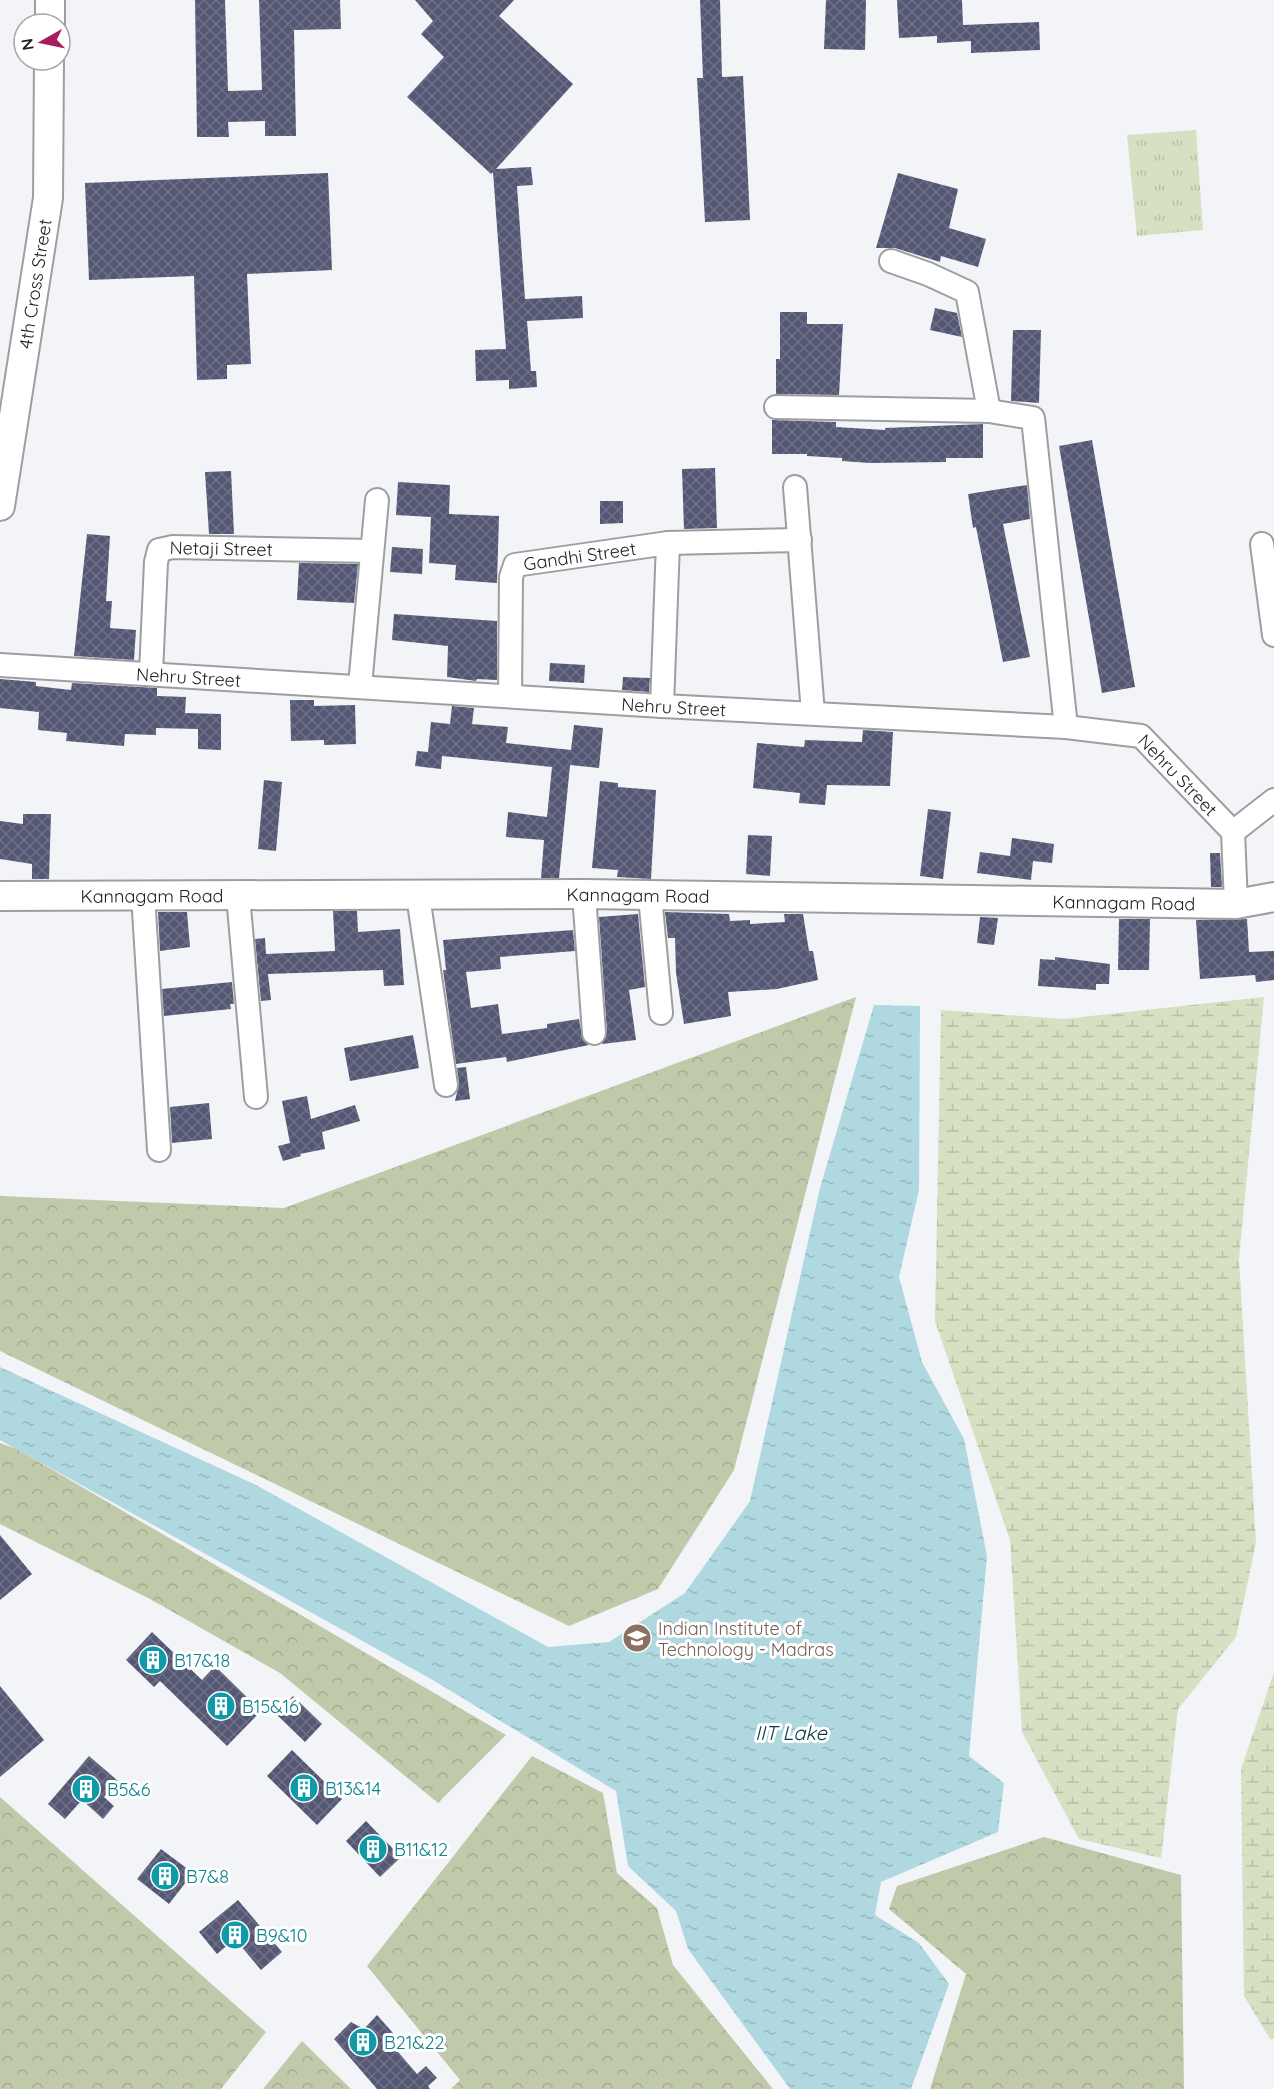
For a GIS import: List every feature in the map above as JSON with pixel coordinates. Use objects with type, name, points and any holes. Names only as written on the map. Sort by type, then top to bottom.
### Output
[{"type":"street","name":"4th Cross Street","points":[[0,506],[10,380],[48,198],[49,72]]},
{"type":"street","points":[[891,261],[928,274],[967,292],[989,411]]},
{"type":"street","points":[[776,407],[989,411],[1033,418],[1066,727]]},
{"type":"street","points":[[795,488],[813,713]]},
{"type":"street","points":[[360,686],[377,500]]},
{"type":"street","points":[[662,706],[668,543],[800,540]]},
{"type":"street","name":"Gandhi Street","points":[[510,696],[511,577],[515,566],[668,543]]},
{"type":"street","points":[[1262,544],[1274,635]]},
{"type":"street","name":"Netaji Street","points":[[151,674],[156,562],[159,550],[173,547],[372,551]]},
{"type":"street","name":"Nehru Street","points":[[0,665],[662,706],[1066,727],[1141,736],[1233,832],[1236,904]]},
{"type":"street","points":[[1233,832],[1274,800]]},
{"type":"street","points":[[584,894],[594,1033]]},
{"type":"street","name":"Kannagam Road","points":[[0,896],[584,894],[1236,904],[1274,897]]},
{"type":"street","points":[[143,895],[159,1150]]},
{"type":"street","points":[[238,896],[256,1097]]},
{"type":"street","points":[[418,896],[446,1085]]},
{"type":"street","points":[[650,896],[661,1013]]},
{"type":"green space","points":[[1196,130],[1203,230],[1137,236],[1127,135]]},
{"type":"green space","points":[[856,997],[734,1470],[658,1589],[569,1626],[0,1351],[0,1196],[284,1208]]},
{"type":"green space","points":[[1264,997],[1239,1259],[1256,1543],[1236,1637],[1178,1709],[1161,1858],[1079,1839],[1022,1732],[1010,1540],[935,1321],[941,1010],[1064,1019]]},
{"type":"green space","points":[[0,1443],[17,1449],[506,1735],[438,1803],[280,1673],[150,1599],[0,1524]]},
{"type":"green space","points":[[1274,1672],[1274,2039],[1270,2039],[1244,1996],[1241,1769]]},
{"type":"green space","points":[[532,1756],[603,1793],[617,1873],[657,1908],[673,1965],[773,2089],[451,2089],[460,2080],[367,1966]]},
{"type":"green space","points":[[0,1797],[266,2032],[221,2089],[0,2089]]},
{"type":"green space","points":[[1044,1837],[1181,1875],[1184,2089],[930,2089],[966,1974],[889,1909],[897,1886]]},
{"type":"green space","points":[[302,2041],[351,2089],[263,2089]]},
{"type":"water","name":"IIT Lake","points":[[874,1005],[920,1006],[919,1190],[899,1277],[922,1362],[964,1439],[987,1556],[969,1756],[1004,1783],[998,1832],[881,1882],[875,1915],[919,1943],[949,1984],[911,2089],[790,2089],[688,1949],[676,1911],[628,1866],[616,1791],[431,1679],[0,1440],[0,1367],[256,1485],[548,1647],[609,1642],[685,1593],[750,1501],[820,1188]]},
{"type":"building","points":[[195,0],[225,0],[228,91],[262,90],[259,0],[340,0],[341,29],[294,30],[296,136],[265,136],[265,121],[228,122],[229,137],[197,137]]},
{"type":"building","points":[[415,0],[514,0],[499,16],[573,84],[496,169],[531,167],[533,185],[517,186],[525,299],[582,296],[583,318],[527,321],[531,371],[536,371],[537,387],[509,389],[509,380],[476,381],[475,350],[506,349],[493,172],[491,174],[407,97],[444,57],[421,34],[433,21]]},
{"type":"building","points":[[700,0],[720,0],[722,77],[743,76],[750,220],[705,222],[697,78],[703,78]]},
{"type":"building","points":[[826,0],[866,0],[865,50],[824,49]]},
{"type":"building","points":[[897,0],[962,0],[963,25],[1039,22],[1040,50],[971,53],[971,41],[937,43],[937,36],[899,38]]},
{"type":"building","points":[[328,173],[332,270],[247,274],[251,364],[227,365],[227,379],[197,380],[194,276],[89,280],[85,183]]},
{"type":"building","points":[[898,173],[958,189],[949,228],[986,239],[978,267],[941,256],[940,262],[895,248],[876,248]]},
{"type":"building","points":[[935,308],[957,313],[962,337],[930,330]]},
{"type":"building","points":[[780,312],[807,312],[807,324],[843,324],[839,395],[776,394],[776,359],[780,359]]},
{"type":"building","points":[[1013,330],[1041,330],[1039,403],[1011,401]]},
{"type":"building","points":[[772,420],[836,422],[836,427],[885,430],[885,428],[983,424],[983,458],[946,458],[946,462],[870,463],[842,461],[842,458],[807,456],[807,454],[772,454]]},
{"type":"building","points":[[1092,440],[1135,687],[1102,693],[1059,446]]},
{"type":"building","points":[[715,468],[717,528],[684,529],[682,469]]},
{"type":"building","points":[[231,471],[234,534],[209,534],[205,472]]},
{"type":"building","points":[[398,482],[450,485],[449,514],[499,516],[497,583],[455,580],[456,565],[429,563],[431,517],[396,515]]},
{"type":"building","points":[[1027,485],[1030,519],[1003,524],[1030,657],[1003,662],[976,527],[973,528],[968,494]]},
{"type":"building","points":[[600,501],[623,501],[623,523],[600,524]]},
{"type":"building","points":[[87,534],[110,536],[106,601],[112,601],[110,628],[136,630],[134,660],[74,656]]},
{"type":"building","points":[[392,547],[423,549],[422,574],[390,572]]},
{"type":"building","points":[[299,563],[358,564],[354,603],[297,600]]},
{"type":"building","points":[[394,614],[497,621],[497,680],[477,679],[476,681],[447,677],[448,646],[392,640]]},
{"type":"building","points":[[550,663],[585,665],[584,683],[549,681]]},
{"type":"building","points":[[623,677],[650,678],[649,692],[622,690]]},
{"type":"building","points":[[0,679],[36,682],[36,686],[71,690],[72,683],[157,688],[157,696],[186,697],[185,713],[221,714],[221,750],[198,749],[198,729],[156,728],[156,735],[125,734],[124,746],[66,741],[67,733],[38,730],[39,712],[0,708]]},
{"type":"building","points":[[290,700],[314,700],[314,706],[355,705],[356,744],[324,745],[324,740],[291,741]]},
{"type":"building","points":[[452,706],[474,708],[472,724],[508,727],[506,743],[571,750],[574,725],[603,728],[599,768],[570,765],[559,878],[541,878],[544,840],[506,837],[508,812],[547,817],[552,767],[442,756],[441,769],[415,766],[417,751],[428,752],[431,722],[450,724]]},
{"type":"building","points":[[863,730],[893,732],[890,786],[827,785],[825,805],[799,803],[800,793],[753,788],[757,743],[804,747],[805,740],[862,742]]},
{"type":"building","points":[[264,780],[282,782],[276,851],[258,849]]},
{"type":"building","points":[[600,781],[618,783],[618,787],[656,790],[651,879],[617,877],[618,870],[592,868]]},
{"type":"building","points":[[928,809],[951,812],[943,879],[920,876]]},
{"type":"building","points":[[23,814],[51,814],[49,879],[32,879],[32,864],[0,859],[0,821],[23,824]]},
{"type":"building","points":[[748,835],[772,836],[770,876],[746,874]]},
{"type":"building","points":[[1012,838],[1054,844],[1052,863],[1033,861],[1031,880],[977,873],[980,852],[1010,856]]},
{"type":"building","points":[[1210,853],[1220,853],[1222,887],[1211,887]]},
{"type":"building","points":[[333,911],[357,911],[358,932],[400,929],[404,985],[384,986],[383,970],[268,974],[271,1000],[261,1001],[255,939],[265,938],[266,954],[335,951]]},
{"type":"building","points":[[158,912],[187,912],[190,947],[160,951]]},
{"type":"building","points":[[665,912],[729,914],[730,921],[750,920],[750,924],[785,922],[784,914],[803,914],[809,951],[813,951],[818,980],[777,989],[728,992],[731,1016],[684,1024],[676,973],[675,938],[668,938]]},
{"type":"building","points":[[638,914],[645,987],[629,990],[636,1040],[602,1044],[607,1032],[599,917]]},
{"type":"building","points":[[980,917],[998,918],[994,945],[977,943]]},
{"type":"building","points":[[1119,919],[1150,919],[1149,970],[1118,970]]},
{"type":"building","points":[[1247,919],[1249,952],[1274,951],[1274,980],[1256,982],[1255,975],[1200,979],[1196,920]]},
{"type":"building","points":[[573,930],[575,951],[500,957],[501,969],[466,972],[471,1008],[498,1004],[502,1034],[547,1028],[547,1024],[579,1019],[583,1040],[589,1045],[507,1062],[506,1057],[456,1064],[443,970],[446,970],[443,940]]},
{"type":"building","points":[[1055,957],[1110,964],[1109,984],[1096,984],[1096,990],[1038,986],[1040,959],[1055,960]]},
{"type":"building","points":[[232,982],[234,1004],[230,1004],[231,1009],[164,1016],[162,989]]},
{"type":"building","points":[[413,1035],[419,1068],[350,1081],[344,1048]]},
{"type":"building","points":[[466,1067],[470,1099],[455,1101],[459,1084],[457,1068]]},
{"type":"building","points":[[307,1096],[311,1119],[355,1105],[360,1121],[322,1132],[325,1149],[300,1154],[301,1156],[283,1161],[278,1146],[290,1143],[282,1101]]},
{"type":"building","points":[[209,1103],[212,1139],[172,1143],[170,1107]]},
{"type":"building","points":[[0,1535],[32,1574],[0,1600]]},
{"type":"building","points":[[152,1632],[202,1680],[215,1666],[261,1711],[227,1746],[160,1681],[154,1687],[126,1660]]},
{"type":"building","points":[[0,1686],[44,1740],[0,1777]]},
{"type":"building","points":[[293,1696],[322,1724],[305,1742],[276,1714]]},
{"type":"building","name":"B13&14","points":[[292,1750],[342,1799],[317,1825],[267,1776]]},
{"type":"building","name":"B5&6","points":[[89,1756],[118,1781],[104,1797],[114,1806],[103,1819],[82,1800],[65,1819],[48,1804]]},
{"type":"building","name":"B11&12","points":[[366,1821],[401,1857],[380,1877],[346,1841]]},
{"type":"building","name":"B7&8","points":[[161,1849],[193,1873],[169,1904],[137,1879]]},
{"type":"building","name":"B9&10","points":[[238,1900],[282,1952],[261,1970],[235,1939],[217,1954],[199,1932]]},
{"type":"building","points":[[377,2015],[393,2033],[387,2039],[417,2074],[426,2066],[437,2078],[428,2086],[430,2089],[377,2089],[334,2039],[351,2022],[364,2029]]},
{"type":"place","name":"Indian Institute of Technology - Madras","points":[[637,1638]]},
{"type":"place","name":"B17&18","points":[[153,1660]]},
{"type":"place","name":"B15&16","points":[[221,1706]]},
{"type":"place","name":"B13&14","points":[[304,1788]]},
{"type":"place","name":"B5&6","points":[[86,1789]]},
{"type":"place","name":"B11&12","points":[[373,1849]]},
{"type":"place","name":"B7&8","points":[[165,1876]]},
{"type":"place","name":"B9&10","points":[[235,1935]]},
{"type":"place","name":"B21&22","points":[[363,2042]]}]
